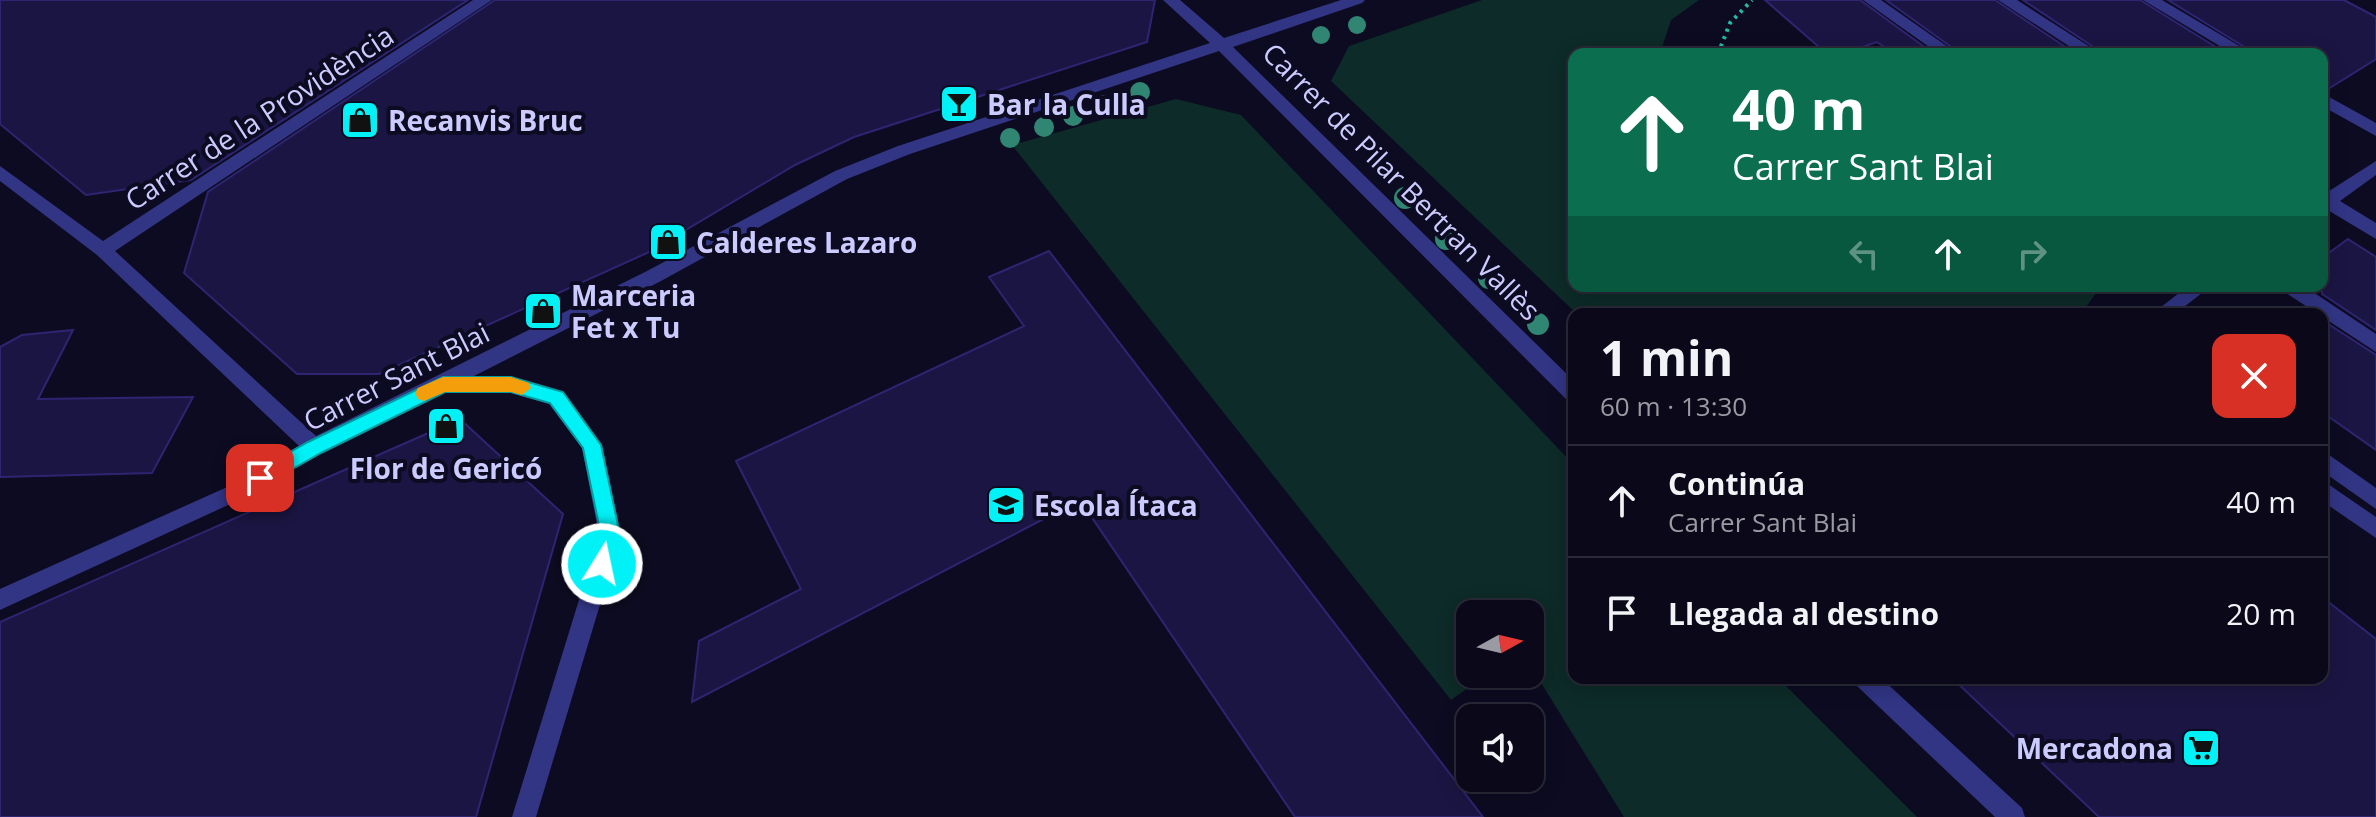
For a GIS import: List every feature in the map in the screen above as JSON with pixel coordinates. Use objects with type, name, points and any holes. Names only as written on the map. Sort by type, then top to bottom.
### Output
[{"type":"street","name":"Carrer de la Providència","points":[[103,250],[484,0]]},
{"type":"street","name":"Carrer de Pilar Bertran Vallès","points":[[1171,0],[1222,45],[1568,388]]},
{"type":"street","name":"Carrer Sant Blai","points":[[0,600],[232,494],[314,447],[443,384],[841,175],[883,158],[1357,0]]},
{"type":"street","points":[[1871,0],[1941,48]]},
{"type":"street","points":[[2006,0],[2083,48]]},
{"type":"street","points":[[2151,0],[2235,48]]},
{"type":"street","points":[[2328,102],[2376,130]]},
{"type":"street","points":[[2328,198],[2376,167]]},
{"type":"street","points":[[0,172],[103,250],[314,447]]},
{"type":"street","points":[[2328,204],[2376,232]]},
{"type":"street","points":[[2169,308],[2193,292]]},
{"type":"street","points":[[2299,292],[2323,308]]},
{"type":"street","points":[[2328,312],[2376,344]]},
{"type":"street","points":[[443,384],[511,385],[556,398],[592,445],[610,535],[524,817]]},
{"type":"street","points":[[2328,464],[2376,500]]},
{"type":"street","points":[[2328,493],[2376,529]]},
{"type":"street","points":[[1871,684],[2013,817]]},
{"type":"path","points":[[1720,48],[1724,31],[1738,10],[1752,0]]},
{"type":"green space","points":[[1482,0],[1699,0],[1671,20],[1662,48],[1568,48],[1568,292],[2097,292],[2085,308],[1571,308],[1331,81],[1349,46]]},
{"type":"green space","points":[[1176,99],[1241,115],[1568,459],[1568,684],[1784,684],[1917,817],[1624,817],[1544,688],[1544,600],[1456,600],[1456,688],[1468,688],[1451,700],[1012,145]]},
{"type":"building","points":[[0,0],[468,0],[191,180],[86,195],[0,124]]},
{"type":"building","points":[[495,0],[1155,0],[1147,42],[854,137],[795,165],[647,253],[379,374],[297,374],[184,273],[208,192]]},
{"type":"building","points":[[1765,0],[1860,0],[1926,48],[1886,48],[1877,42],[1859,48],[1820,48]]},
{"type":"building","points":[[1886,0],[1995,0],[2067,48],[1953,48]]},
{"type":"building","points":[[2023,0],[2140,0],[2217,48],[2095,48]]},
{"type":"building","points":[[2168,0],[2344,0],[2376,17],[2376,59],[2328,89],[2328,48],[2246,48]]},
{"type":"building","points":[[2348,239],[2376,257],[2376,330],[2322,294],[2328,292],[2328,254]]},
{"type":"building","points":[[1049,251],[1456,782],[1456,792],[1464,792],[1483,817],[1295,817],[1080,500],[692,702],[699,641],[801,589],[736,461],[1024,326],[989,277]]},
{"type":"building","points":[[2328,324],[2376,355],[2376,450],[2328,416]]},
{"type":"building","points":[[73,330],[38,399],[193,397],[152,473],[0,477],[0,347],[22,335]]},
{"type":"building","points":[[460,419],[563,514],[476,817],[0,817],[0,622]]},
{"type":"building","name":"Mercadona","points":[[2328,602],[2376,639],[2376,817],[2099,817],[1958,684],[2328,684]]},
{"type":"slow traffic","points":[[424,393],[443,384],[511,385],[522,388]]},
{"type":"place","name":"Bar la Culla","points":[[959,104]]},
{"type":"place","name":"Recanvis Bruc","points":[[360,120]]},
{"type":"place","name":"Calderes Lazaro","points":[[668,242]]},
{"type":"place","name":"Marceria Fet x Tu","points":[[543,311]]},
{"type":"place","name":"Flor de Gericó","points":[[446,426]]},
{"type":"place","name":"Escola Ítaca","points":[[1006,505]]},
{"type":"place","name":"Mercadona","points":[[2201,748]]},
{"type":"route","points":[[260,478],[314,447],[443,384],[511,385],[556,398],[592,445],[610,535],[602,564]]}]
